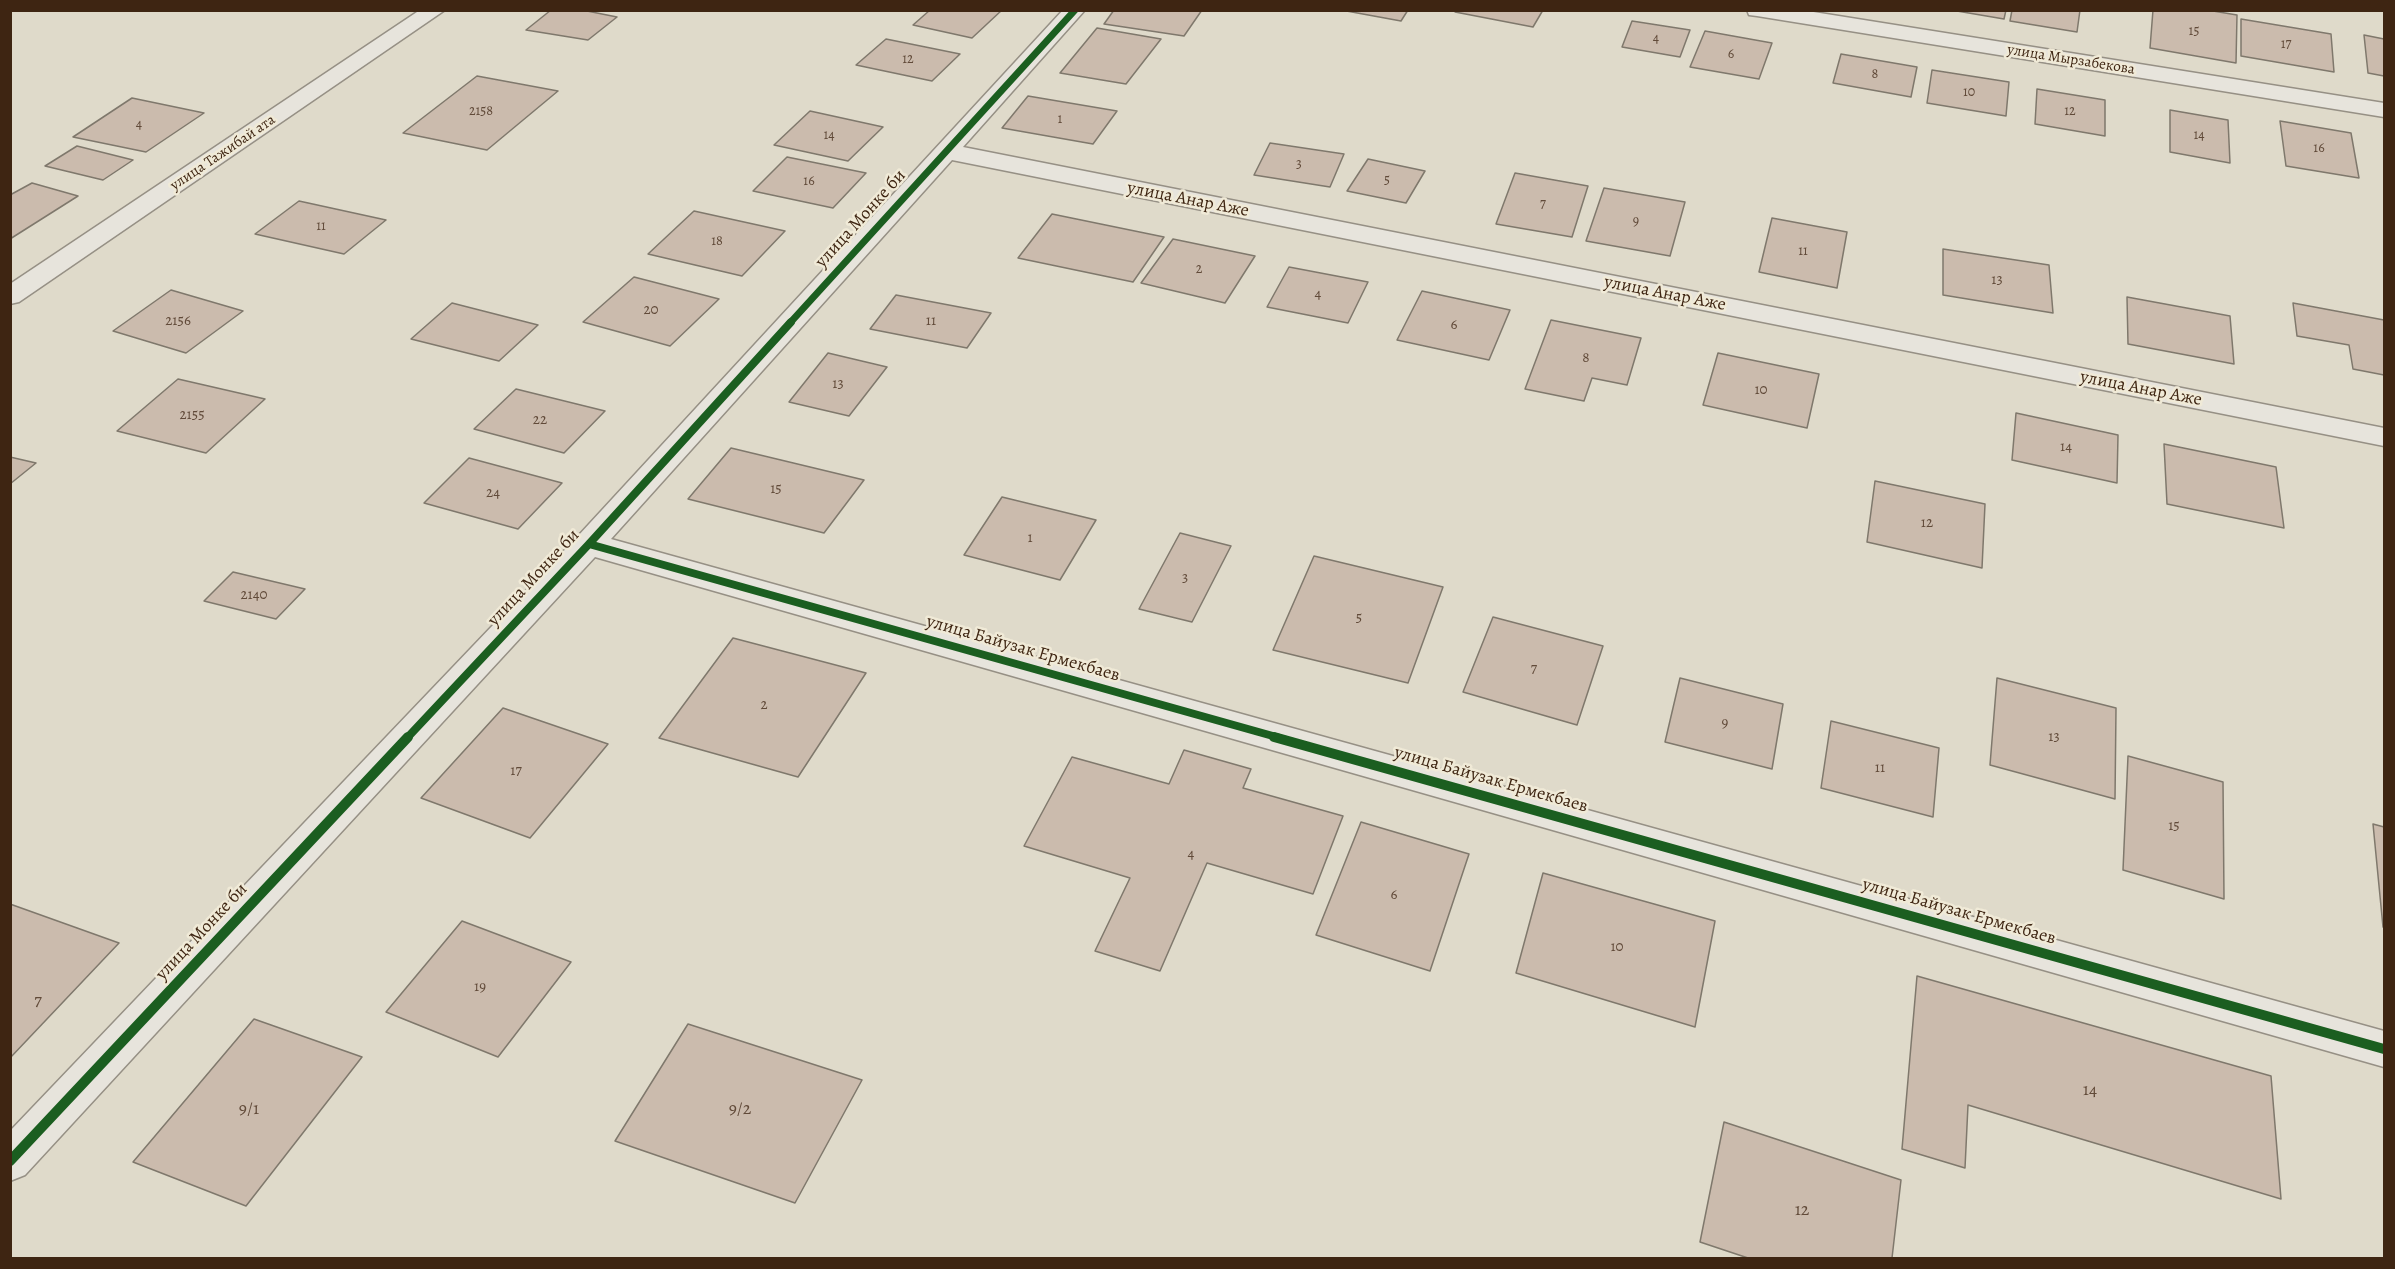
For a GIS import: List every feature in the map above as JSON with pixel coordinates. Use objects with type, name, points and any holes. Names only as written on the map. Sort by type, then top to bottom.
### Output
[{"type":"street","name":"улица Тажибай ата","points":[[10,296],[435,10]]},
{"type":"street","name":"улица Монке би","points":[[10,1161],[589,544],[1075,10]]},
{"type":"street","name":"улица Мырзабекова","points":[[1757,10],[2385,110]]},
{"type":"street","name":"улица Анар Аже","points":[[945,152],[2385,437]]},
{"type":"street","name":"улица Байузак Ермекбаев","points":[[589,544],[2385,1048]]},
{"type":"building","points":[[551,10],[582,10],[617,17],[588,40],[526,30]]},
{"type":"building","points":[[930,10],[1002,10],[972,38],[913,25]]},
{"type":"building","points":[[1114,10],[1202,10],[1184,36],[1104,24]]},
{"type":"building","points":[[1341,10],[1408,10],[1401,21]]},
{"type":"building","points":[[1456,10],[1543,10],[1533,27],[1455,12]]},
{"type":"building","points":[[1951,10],[2006,10],[2004,19]]},
{"type":"building","points":[[2012,10],[2080,10],[2077,32],[2010,21]]},
{"type":"building","points":[[2153,10],[2207,10],[2237,15],[2236,63],[2150,48]]},
{"type":"building","points":[[2241,19],[2331,34],[2334,72],[2241,56]]},
{"type":"building","points":[[1632,21],[1690,30],[1680,57],[1622,47]]},
{"type":"building","points":[[1097,28],[1161,39],[1126,84],[1060,73]]},
{"type":"building","points":[[1705,31],[1772,43],[1759,79],[1690,67]]},
{"type":"building","points":[[2364,35],[2384,39],[2384,76],[2368,73]]},
{"type":"building","points":[[886,39],[960,54],[932,81],[856,65]]},
{"type":"building","points":[[1841,54],[1917,67],[1911,97],[1833,83]]},
{"type":"building","points":[[1932,70],[2009,82],[2006,116],[1927,103]]},
{"type":"building","points":[[477,76],[558,91],[487,150],[403,133]]},
{"type":"building","points":[[2037,89],[2105,100],[2105,136],[2035,124]]},
{"type":"building","points":[[1028,96],[1117,111],[1093,144],[1002,128]]},
{"type":"building","points":[[132,98],[204,113],[146,152],[73,137]]},
{"type":"building","points":[[2170,110],[2228,120],[2230,163],[2170,152]]},
{"type":"building","points":[[810,111],[883,127],[848,161],[774,145]]},
{"type":"building","points":[[2280,121],[2351,133],[2359,178],[2286,166]]},
{"type":"building","points":[[1270,143],[1344,154],[1330,187],[1254,175]]},
{"type":"building","points":[[77,146],[133,160],[103,180],[45,166]]},
{"type":"building","points":[[787,157],[866,173],[833,208],[753,191]]},
{"type":"building","points":[[1368,159],[1425,171],[1406,203],[1347,191]]},
{"type":"building","points":[[1515,173],[1588,186],[1572,237],[1496,224]]},
{"type":"building","points":[[32,183],[78,196],[10,239],[10,195]]},
{"type":"building","points":[[1604,188],[1685,202],[1670,256],[1586,241]]},
{"type":"building","points":[[299,201],[386,220],[344,254],[255,234]]},
{"type":"building","points":[[694,211],[785,231],[742,276],[648,254]]},
{"type":"building","points":[[1052,214],[1164,237],[1133,282],[1018,258]]},
{"type":"building","points":[[1772,218],[1847,232],[1837,288],[1759,272]]},
{"type":"building","points":[[1173,239],[1255,256],[1225,303],[1141,283]]},
{"type":"building","points":[[1943,249],[2049,265],[2053,313],[1943,295]]},
{"type":"building","points":[[1289,267],[1368,282],[1348,323],[1267,307]]},
{"type":"building","points":[[634,277],[719,299],[670,346],[583,322]]},
{"type":"building","points":[[171,290],[243,311],[186,353],[113,331]]},
{"type":"building","points":[[1422,291],[1510,310],[1489,360],[1397,340]]},
{"type":"building","points":[[896,295],[991,313],[967,348],[870,329]]},
{"type":"building","points":[[2127,297],[2230,316],[2234,364],[2128,344]]},
{"type":"building","points":[[452,303],[538,325],[499,361],[411,339]]},
{"type":"building","points":[[2293,303],[2384,320],[2384,375],[2353,369],[2349,345],[2297,336]]},
{"type":"building","points":[[1551,320],[1641,338],[1627,385],[1592,378],[1584,401],[1525,389]]},
{"type":"building","points":[[828,353],[887,367],[849,416],[789,402]]},
{"type":"building","points":[[1718,353],[1819,374],[1807,428],[1703,405]]},
{"type":"building","points":[[178,379],[265,399],[206,453],[117,431]]},
{"type":"building","points":[[516,389],[605,411],[564,453],[474,429]]},
{"type":"building","points":[[2016,413],[2118,435],[2117,483],[2012,460]]},
{"type":"building","points":[[2164,444],[2276,467],[2284,528],[2167,504]]},
{"type":"building","points":[[731,448],[864,480],[824,533],[688,499]]},
{"type":"building","points":[[10,457],[36,463],[10,484]]},
{"type":"building","points":[[469,458],[562,483],[518,529],[424,503]]},
{"type":"building","points":[[1875,481],[1985,504],[1982,568],[1867,542]]},
{"type":"building","points":[[1002,497],[1096,520],[1060,580],[964,555]]},
{"type":"building","points":[[1180,533],[1231,546],[1192,622],[1139,609]]},
{"type":"building","points":[[1314,556],[1443,587],[1408,683],[1273,650]]},
{"type":"building","points":[[233,572],[305,589],[276,619],[204,601]]},
{"type":"building","points":[[1493,617],[1603,646],[1577,725],[1463,692]]},
{"type":"building","points":[[733,638],[866,673],[798,777],[659,738]]},
{"type":"building","points":[[1680,678],[1783,704],[1772,769],[1665,742]]},
{"type":"building","points":[[1997,678],[2116,708],[2115,799],[1990,765]]},
{"type":"building","points":[[503,708],[608,744],[530,838],[421,798]]},
{"type":"building","points":[[1831,721],[1939,748],[1933,817],[1821,788]]},
{"type":"building","points":[[1184,750],[1251,769],[1243,788],[1343,816],[1313,894],[1207,863],[1160,971],[1095,951],[1130,878],[1024,846],[1072,757],[1169,784]]},
{"type":"building","points":[[2128,756],[2223,782],[2224,899],[2123,870]]},
{"type":"building","points":[[1361,822],[1469,854],[1430,971],[1316,935]]},
{"type":"building","points":[[2373,824],[2384,827],[2384,928],[2383,927]]},
{"type":"building","points":[[1543,873],[1715,921],[1695,1027],[1516,973]]},
{"type":"building","points":[[10,904],[119,943],[10,1058]]},
{"type":"building","points":[[462,921],[571,962],[498,1057],[386,1012]]},
{"type":"building","points":[[1917,976],[2271,1076],[2281,1199],[1968,1105],[1965,1168],[1902,1149]]},
{"type":"building","points":[[254,1019],[362,1057],[246,1206],[133,1162]]},
{"type":"building","points":[[688,1024],[862,1080],[795,1203],[615,1141]]},
{"type":"building","points":[[1724,1122],[1901,1180],[1892,1258],[1748,1258],[1700,1242]]},
{"type":"cycle path","points":[[10,1161],[589,544],[1075,10]]},
{"type":"cycle path","points":[[589,544],[2384,1049]]}]
